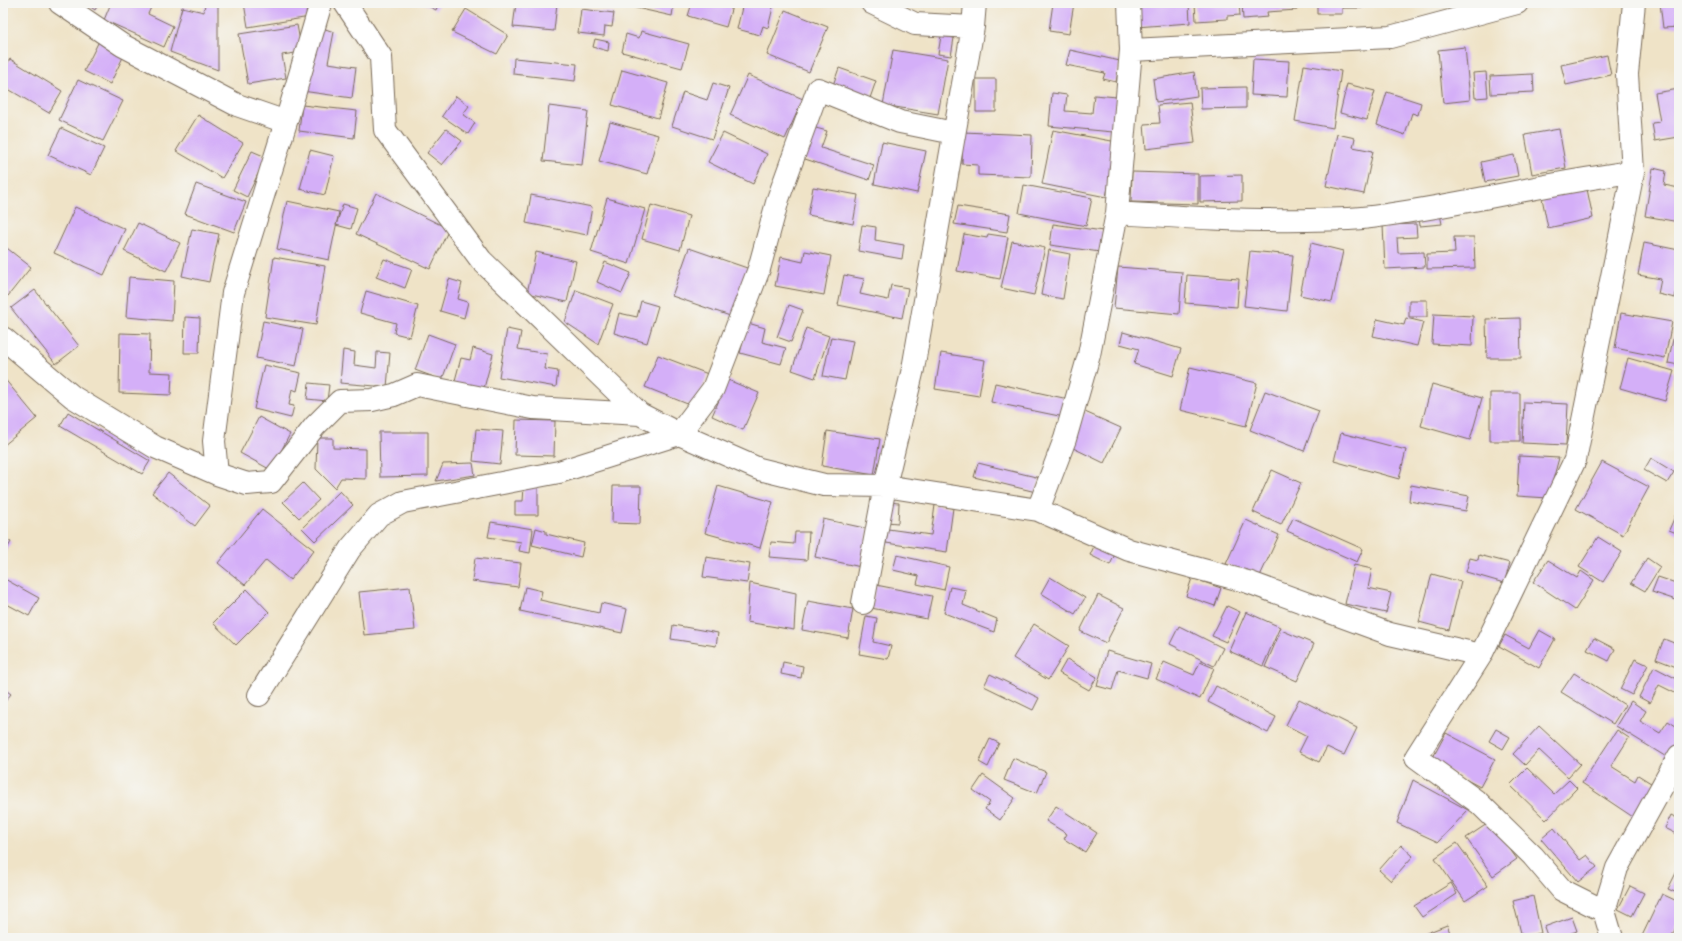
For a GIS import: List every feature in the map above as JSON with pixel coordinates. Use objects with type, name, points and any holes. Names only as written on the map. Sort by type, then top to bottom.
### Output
[{"type":"street","points":[[60,3],[122,45],[237,105],[286,122]]},
{"type":"street","points":[[216,474],[214,442],[233,294],[286,122],[320,3]]},
{"type":"street","points":[[345,3],[381,57],[385,130],[481,260],[640,414],[678,434],[759,469],[817,484],[885,486],[1038,510],[1129,550],[1248,582],[1390,634],[1481,655]]},
{"type":"street","points":[[872,3],[915,24],[973,27]]},
{"type":"street","points":[[863,603],[885,486],[913,369],[973,27],[975,3]]},
{"type":"street","points":[[1038,510],[1065,439],[1089,356],[1117,213],[1132,50],[1129,3]]},
{"type":"street","points":[[1132,50],[1390,37],[1517,3]]},
{"type":"street","points":[[1604,911],[1562,890],[1533,856],[1479,803],[1416,757],[1481,655],[1575,460],[1633,172],[1628,74],[1634,3]]},
{"type":"street","points":[[259,695],[350,549],[379,515],[403,502],[559,472],[678,434],[713,389],[759,269],[778,199],[818,89],[900,122],[954,133]]},
{"type":"street","points":[[1117,213],[1209,220],[1360,219],[1436,208],[1568,182],[1633,172]]},
{"type":"street","points":[[3,338],[72,397],[155,447],[216,474],[247,484],[271,482],[315,426],[340,401],[372,400],[394,395],[417,385],[533,408],[640,414]]},
{"type":"street","points":[[1612,938],[1604,911],[1617,868],[1679,756]]},
{"type":"building","points":[[85,3],[99,3],[95,10]]},
{"type":"building","points":[[111,3],[153,3],[148,14],[173,26],[164,47],[104,20]]},
{"type":"building","points":[[205,3],[218,3],[218,70],[170,52],[182,7],[204,12]]},
{"type":"building","points":[[244,3],[308,3],[310,17],[248,27]]},
{"type":"building","points":[[422,3],[439,3],[436,10]]},
{"type":"building","points":[[516,3],[557,3],[554,31],[513,27]]},
{"type":"building","points":[[633,3],[674,3],[672,16],[632,7]]},
{"type":"building","points":[[692,3],[733,3],[726,27],[688,16]]},
{"type":"building","points":[[743,3],[774,3],[768,28],[763,26],[760,35],[737,29]]},
{"type":"building","points":[[1053,3],[1074,3],[1069,34],[1049,31]]},
{"type":"building","points":[[1134,3],[1189,3],[1190,23],[1136,27]]},
{"type":"building","points":[[1195,3],[1239,3],[1240,15],[1227,16],[1227,19],[1196,21]]},
{"type":"building","points":[[1242,3],[1297,3],[1297,10],[1267,12],[1268,17],[1243,19]]},
{"type":"building","points":[[1317,3],[1362,3],[1362,8],[1342,8],[1342,14],[1317,14]]},
{"type":"building","points":[[1660,3],[1679,3],[1679,27],[1663,28]]},
{"type":"building","points":[[466,9],[508,35],[497,54],[452,32]]},
{"type":"building","points":[[581,9],[614,13],[612,27],[605,26],[604,36],[578,33]]},
{"type":"building","points":[[785,10],[828,27],[809,72],[767,55]]},
{"type":"building","points":[[297,25],[302,52],[282,55],[286,78],[248,84],[239,34]]},
{"type":"building","points":[[317,26],[334,32],[328,63],[356,67],[352,98],[302,91]]},
{"type":"building","points":[[641,31],[689,44],[682,68],[622,52],[626,34],[639,38]]},
{"type":"building","points":[[941,36],[954,38],[951,56],[938,54]]},
{"type":"building","points":[[100,39],[126,51],[110,84],[84,71]]},
{"type":"building","points":[[595,39],[609,42],[608,51],[593,47]]},
{"type":"building","points":[[1465,47],[1470,100],[1443,103],[1438,50]]},
{"type":"building","points":[[893,50],[948,59],[938,114],[883,105]]},
{"type":"building","points":[[1070,50],[1120,61],[1116,82],[1103,79],[1105,73],[1066,65]]},
{"type":"building","points":[[1607,55],[1611,75],[1566,85],[1561,65]]},
{"type":"building","points":[[514,58],[577,64],[575,81],[513,74]]},
{"type":"building","points":[[10,59],[62,91],[49,113],[3,86],[3,70]]},
{"type":"building","points":[[1253,59],[1289,61],[1287,97],[1251,95]]},
{"type":"building","points":[[1304,65],[1341,71],[1333,128],[1295,121]]},
{"type":"building","points":[[839,68],[876,81],[869,101],[832,88]]},
{"type":"building","points":[[622,70],[668,83],[658,118],[612,105]]},
{"type":"building","points":[[1194,72],[1197,96],[1156,102],[1153,79]]},
{"type":"building","points":[[1486,72],[1488,97],[1475,98],[1473,73]]},
{"type":"building","points":[[1533,74],[1534,92],[1491,94],[1490,76]]},
{"type":"building","points":[[748,75],[803,99],[785,139],[730,115]]},
{"type":"building","points":[[976,79],[996,79],[996,112],[976,112]]},
{"type":"building","points":[[78,80],[123,101],[103,141],[59,120]]},
{"type":"building","points":[[713,83],[729,88],[712,139],[672,126],[683,92],[707,100]]},
{"type":"building","points":[[1347,84],[1375,91],[1367,120],[1340,113]]},
{"type":"building","points":[[1246,87],[1246,108],[1201,109],[1200,88]]},
{"type":"building","points":[[1679,89],[1679,137],[1655,141],[1652,123],[1660,122],[1655,93]]},
{"type":"building","points":[[1387,92],[1421,103],[1418,115],[1412,113],[1405,135],[1377,125]]},
{"type":"building","points":[[1052,93],[1067,95],[1065,111],[1092,113],[1094,95],[1117,97],[1113,132],[1049,126]]},
{"type":"building","points":[[456,96],[469,106],[463,114],[475,123],[468,134],[442,116]]},
{"type":"building","points":[[1190,102],[1195,143],[1146,149],[1144,124],[1160,123],[1158,105]]},
{"type":"building","points":[[302,105],[357,111],[354,138],[299,131]]},
{"type":"building","points":[[549,106],[588,111],[582,165],[543,161]]},
{"type":"building","points":[[198,115],[243,143],[222,178],[176,151]]},
{"type":"building","points":[[610,122],[658,135],[647,174],[599,161]]},
{"type":"building","points":[[812,127],[827,131],[821,148],[874,165],[869,180],[802,158]]},
{"type":"building","points":[[61,128],[104,148],[91,175],[48,155]]},
{"type":"building","points":[[446,129],[462,141],[442,165],[427,153]]},
{"type":"building","points":[[1559,129],[1566,168],[1532,174],[1525,135]]},
{"type":"building","points":[[1053,130],[1117,142],[1106,197],[1042,184]]},
{"type":"building","points":[[963,132],[1032,135],[1031,177],[978,175],[978,165],[962,164]]},
{"type":"building","points":[[723,133],[767,154],[753,184],[708,162]]},
{"type":"building","points":[[1337,134],[1355,138],[1353,147],[1373,151],[1364,194],[1326,186]]},
{"type":"building","points":[[882,142],[926,151],[917,193],[874,184]]},
{"type":"building","points":[[310,150],[334,156],[325,195],[300,189]]},
{"type":"building","points":[[252,151],[266,157],[247,197],[233,190]]},
{"type":"building","points":[[1514,155],[1518,176],[1485,182],[1481,162]]},
{"type":"building","points":[[1653,168],[1666,171],[1664,185],[1679,188],[1679,222],[1645,216]]},
{"type":"building","points":[[1132,172],[1198,174],[1198,204],[1131,202]]},
{"type":"building","points":[[1242,175],[1242,201],[1200,202],[1200,176]]},
{"type":"building","points":[[196,184],[246,202],[234,232],[185,214]]},
{"type":"building","points":[[1024,185],[1092,198],[1086,226],[1019,213]]},
{"type":"building","points":[[813,187],[858,195],[853,224],[808,215]]},
{"type":"building","points":[[1587,189],[1593,218],[1548,228],[1542,198]]},
{"type":"building","points":[[376,193],[449,229],[430,269],[356,234]]},
{"type":"building","points":[[531,195],[592,207],[587,235],[526,223]]},
{"type":"building","points":[[607,198],[645,209],[629,264],[591,252]]},
{"type":"building","points":[[287,201],[339,212],[329,260],[277,249]]},
{"type":"building","points":[[343,204],[357,208],[351,229],[336,225]]},
{"type":"building","points":[[651,205],[689,216],[680,250],[642,239]]},
{"type":"building","points":[[958,206],[1010,214],[1007,232],[954,224]]},
{"type":"building","points":[[75,207],[125,229],[104,275],[54,253]]},
{"type":"building","points":[[1440,214],[1442,224],[1420,226],[1419,217]]},
{"type":"building","points":[[138,223],[180,243],[166,271],[124,251]]},
{"type":"building","points":[[1053,224],[1103,231],[1100,252],[1050,245]]},
{"type":"building","points":[[1416,224],[1417,237],[1397,238],[1398,253],[1424,252],[1425,267],[1385,269],[1383,225]]},
{"type":"building","points":[[862,225],[876,227],[875,240],[904,245],[902,259],[858,251]]},
{"type":"building","points":[[192,229],[219,234],[209,282],[182,276]]},
{"type":"building","points":[[964,234],[987,238],[988,234],[1008,237],[1000,279],[957,271]]},
{"type":"building","points":[[1454,237],[1474,237],[1475,268],[1427,269],[1427,254],[1455,253]]},
{"type":"building","points":[[1012,241],[1045,248],[1034,295],[1001,288]]},
{"type":"building","points":[[1311,243],[1343,251],[1332,302],[1300,295]]},
{"type":"building","points":[[1644,243],[1679,250],[1679,276],[1675,298],[1658,294],[1661,279],[1638,275]]},
{"type":"building","points":[[3,245],[31,267],[8,296],[3,293]]},
{"type":"building","points":[[689,248],[750,269],[733,317],[672,296]]},
{"type":"building","points":[[1049,250],[1070,254],[1063,299],[1041,295]]},
{"type":"building","points":[[805,251],[831,256],[824,295],[775,286],[781,257],[803,262]]},
{"type":"building","points":[[1250,251],[1293,255],[1287,311],[1244,306]]},
{"type":"building","points":[[536,252],[576,261],[567,302],[527,293]]},
{"type":"building","points":[[274,257],[325,266],[316,325],[265,317]]},
{"type":"building","points":[[384,259],[412,269],[405,288],[376,277]]},
{"type":"building","points":[[605,262],[631,273],[622,293],[597,282]]},
{"type":"building","points":[[1118,267],[1182,272],[1179,314],[1114,308]]},
{"type":"building","points":[[844,275],[864,279],[860,294],[888,300],[891,285],[908,288],[902,318],[838,305]]},
{"type":"building","points":[[1187,275],[1239,279],[1237,307],[1185,303]]},
{"type":"building","points":[[129,277],[174,281],[172,321],[126,317]]},
{"type":"building","points":[[449,279],[462,283],[458,299],[468,302],[464,318],[440,311]]},
{"type":"building","points":[[35,290],[79,346],[56,364],[11,308]]},
{"type":"building","points":[[576,290],[613,304],[598,344],[565,322]]},
{"type":"building","points":[[366,291],[418,306],[410,337],[394,333],[396,323],[360,313]]},
{"type":"building","points":[[1409,300],[1427,300],[1427,317],[1409,317]]},
{"type":"building","points":[[641,301],[658,306],[647,343],[614,333],[619,313],[637,317]]},
{"type":"building","points":[[789,305],[803,310],[791,342],[777,337]]},
{"type":"building","points":[[1621,313],[1672,322],[1665,358],[1615,348]]},
{"type":"building","points":[[1434,314],[1473,316],[1472,346],[1432,344]]},
{"type":"building","points":[[185,317],[200,318],[199,353],[184,353]]},
{"type":"building","points":[[1406,318],[1423,322],[1417,346],[1373,336],[1377,319],[1404,325]]},
{"type":"building","points":[[1520,318],[1521,358],[1487,358],[1486,319]]},
{"type":"building","points":[[263,321],[303,329],[296,366],[256,358]]},
{"type":"building","points":[[748,323],[765,328],[762,342],[786,348],[781,364],[740,353]]},
{"type":"building","points":[[806,328],[829,336],[815,378],[792,370]]},
{"type":"building","points":[[507,329],[521,332],[518,349],[547,354],[545,369],[558,371],[556,387],[499,377]]},
{"type":"building","points":[[1675,330],[1679,331],[1679,365],[1668,363]]},
{"type":"building","points":[[1123,332],[1181,349],[1173,376],[1134,364],[1139,349],[1120,344]]},
{"type":"building","points":[[120,333],[150,334],[149,372],[172,373],[171,395],[119,393]]},
{"type":"building","points":[[428,334],[455,344],[442,380],[415,370]]},
{"type":"building","points":[[831,337],[853,341],[845,380],[823,376]]},
{"type":"building","points":[[473,348],[493,354],[483,392],[454,384],[461,358],[470,360]]},
{"type":"building","points":[[343,350],[355,352],[354,365],[376,368],[377,352],[390,353],[387,387],[340,383]]},
{"type":"building","points":[[941,353],[985,360],[979,396],[935,389]]},
{"type":"building","points":[[658,355],[708,374],[695,407],[645,387]]},
{"type":"building","points":[[1628,358],[1674,371],[1665,401],[1620,388]]},
{"type":"building","points":[[264,365],[301,373],[297,391],[292,389],[289,405],[294,406],[291,418],[254,409]]},
{"type":"building","points":[[1190,367],[1257,383],[1246,426],[1180,410]]},
{"type":"building","points":[[3,377],[37,418],[3,446]]},
{"type":"building","points":[[728,380],[759,393],[743,430],[712,416]]},
{"type":"building","points":[[309,383],[329,385],[327,401],[307,399]]},
{"type":"building","points":[[995,383],[1068,399],[1064,417],[991,402]]},
{"type":"building","points":[[1432,384],[1482,398],[1470,440],[1421,426]]},
{"type":"building","points":[[1265,391],[1319,411],[1304,451],[1250,430]]},
{"type":"building","points":[[1490,393],[1520,393],[1520,441],[1490,441]]},
{"type":"building","points":[[1524,402],[1568,404],[1566,445],[1522,443]]},
{"type":"building","points":[[68,412],[150,461],[142,474],[60,426]]},
{"type":"building","points":[[1085,412],[1121,428],[1104,463],[1069,446]]},
{"type":"building","points":[[259,417],[290,434],[271,470],[240,453]]},
{"type":"building","points":[[516,420],[555,421],[554,456],[515,455]]},
{"type":"building","points":[[476,429],[503,431],[500,464],[473,461]]},
{"type":"building","points":[[827,431],[880,439],[874,475],[822,466]]},
{"type":"building","points":[[379,432],[428,432],[428,476],[380,477]]},
{"type":"building","points":[[1341,433],[1406,450],[1399,479],[1334,461]]},
{"type":"building","points":[[317,438],[333,438],[333,448],[366,449],[366,479],[341,478],[335,488],[316,469]]},
{"type":"building","points":[[1519,456],[1559,458],[1548,498],[1517,496]]},
{"type":"building","points":[[1651,458],[1674,472],[1667,483],[1644,470]]},
{"type":"building","points":[[1602,462],[1649,487],[1623,535],[1576,509]]},
{"type":"building","points":[[473,463],[475,475],[436,481],[443,464]]},
{"type":"building","points":[[978,463],[1040,478],[1036,492],[974,477]]},
{"type":"building","points":[[1272,470],[1301,483],[1281,525],[1253,512]]},
{"type":"building","points":[[168,473],[210,506],[195,526],[152,493]]},
{"type":"building","points":[[303,483],[319,500],[299,518],[283,502]]},
{"type":"building","points":[[1411,485],[1469,496],[1466,511],[1409,501]]},
{"type":"building","points":[[613,486],[641,486],[640,524],[612,523]]},
{"type":"building","points":[[718,486],[773,502],[760,548],[705,533]]},
{"type":"building","points":[[524,487],[538,487],[538,515],[515,515],[515,501],[523,501]]},
{"type":"building","points":[[340,491],[353,505],[315,541],[302,528]]},
{"type":"building","points":[[887,502],[899,503],[898,523],[886,522]]},
{"type":"building","points":[[935,505],[953,508],[947,552],[886,543],[888,529],[931,535]]},
{"type":"building","points":[[1679,507],[1679,534],[1669,530]]},
{"type":"building","points":[[262,509],[314,550],[290,580],[266,560],[245,585],[218,563]]},
{"type":"building","points":[[1293,518],[1363,549],[1357,562],[1287,531]]},
{"type":"building","points":[[823,519],[869,529],[861,567],[815,557]]},
{"type":"building","points":[[1246,520],[1279,535],[1259,578],[1226,564]]},
{"type":"building","points":[[491,522],[533,529],[530,553],[519,551],[521,542],[488,537]]},
{"type":"building","points":[[536,528],[546,531],[546,534],[584,543],[581,557],[532,545]]},
{"type":"building","points":[[795,532],[809,532],[807,560],[769,557],[771,542],[794,544]]},
{"type":"building","points":[[3,537],[11,542],[3,556]]},
{"type":"building","points":[[1598,537],[1622,552],[1603,582],[1579,567]]},
{"type":"building","points":[[1096,542],[1116,552],[1110,565],[1090,555]]},
{"type":"building","points":[[897,555],[949,567],[944,590],[917,584],[919,576],[893,570]]},
{"type":"building","points":[[1479,555],[1510,563],[1504,583],[1466,572],[1470,558],[1478,560]]},
{"type":"building","points":[[706,557],[750,564],[747,583],[703,577]]},
{"type":"building","points":[[475,558],[521,563],[518,587],[472,581]]},
{"type":"building","points":[[1647,558],[1660,567],[1645,591],[1631,583]]},
{"type":"building","points":[[1548,560],[1577,578],[1581,571],[1594,580],[1575,610],[1533,582]]},
{"type":"building","points":[[1354,565],[1372,569],[1368,588],[1391,593],[1386,613],[1345,604]]},
{"type":"building","points":[[1432,574],[1461,582],[1449,630],[1419,622]]},
{"type":"building","points":[[1050,577],[1085,598],[1075,614],[1041,593]]},
{"type":"building","points":[[1658,577],[1679,584],[1679,601],[1652,592]]},
{"type":"building","points":[[3,578],[39,598],[29,616],[3,602]]},
{"type":"building","points":[[1192,578],[1221,588],[1215,606],[1186,596]]},
{"type":"building","points":[[750,583],[796,593],[794,630],[747,622]]},
{"type":"building","points":[[876,585],[932,596],[927,619],[871,608]]},
{"type":"building","points":[[410,587],[415,630],[364,635],[359,592]]},
{"type":"building","points":[[525,587],[542,591],[540,600],[599,613],[601,603],[627,609],[622,633],[520,611]]},
{"type":"building","points":[[950,587],[966,590],[963,605],[997,619],[994,632],[944,613]]},
{"type":"building","points":[[247,589],[269,612],[236,645],[213,623]]},
{"type":"building","points":[[1098,595],[1124,608],[1106,643],[1080,631]]},
{"type":"building","points":[[808,601],[853,609],[848,638],[802,630]]},
{"type":"building","points":[[1227,606],[1240,612],[1226,642],[1212,636]]},
{"type":"building","points":[[1246,612],[1280,627],[1263,666],[1229,651]]},
{"type":"building","points":[[866,616],[877,618],[873,642],[891,646],[888,659],[859,654]]},
{"type":"building","points":[[1034,624],[1069,646],[1048,680],[1013,658]]},
{"type":"building","points":[[673,625],[718,633],[716,646],[671,639]]},
{"type":"building","points":[[1179,626],[1223,648],[1214,666],[1170,644]]},
{"type":"building","points":[[1281,630],[1314,644],[1297,681],[1265,667]]},
{"type":"building","points":[[1539,630],[1555,639],[1539,668],[1499,646],[1505,635],[1529,648]]},
{"type":"building","points":[[1594,638],[1615,649],[1609,661],[1587,650]]},
{"type":"building","points":[[1664,639],[1679,645],[1679,651],[1676,657],[1679,658],[1679,668],[1656,659]]},
{"type":"building","points":[[1107,651],[1151,664],[1147,678],[1118,670],[1112,690],[1097,686]]},
{"type":"building","points":[[1067,659],[1097,677],[1089,690],[1059,673]]},
{"type":"building","points":[[1635,659],[1648,665],[1632,695],[1620,689]]},
{"type":"building","points":[[783,662],[803,666],[801,678],[781,674]]},
{"type":"building","points":[[1164,662],[1194,675],[1200,662],[1214,668],[1200,699],[1156,679]]},
{"type":"building","points":[[1654,667],[1679,680],[1679,695],[1659,685],[1650,703],[1639,697]]},
{"type":"building","points":[[1574,673],[1625,705],[1613,724],[1561,692]]},
{"type":"building","points":[[990,674],[1039,698],[1033,710],[984,686]]},
{"type":"building","points":[[1216,686],[1276,717],[1268,733],[1208,702]]},
{"type":"building","points":[[3,688],[11,694],[3,704]]},
{"type":"building","points":[[1299,699],[1357,728],[1344,755],[1327,747],[1319,762],[1299,752],[1307,736],[1286,725]]},
{"type":"building","points":[[1631,701],[1646,711],[1640,721],[1660,733],[1668,721],[1679,728],[1679,741],[1668,758],[1616,726]]},
{"type":"building","points":[[1539,726],[1580,764],[1568,777],[1539,750],[1525,765],[1513,754]]},
{"type":"building","points":[[1496,729],[1510,737],[1503,749],[1489,741]]},
{"type":"building","points":[[1617,730],[1629,738],[1611,766],[1635,781],[1638,775],[1654,785],[1633,817],[1582,783]]},
{"type":"building","points":[[1446,733],[1495,759],[1480,787],[1431,761]]},
{"type":"building","points":[[990,739],[999,743],[988,767],[979,762]]},
{"type":"building","points":[[1013,758],[1046,772],[1037,793],[1004,780]]},
{"type":"building","points":[[1527,768],[1554,794],[1569,780],[1577,788],[1546,820],[1510,785]]},
{"type":"building","points":[[983,775],[1015,798],[1000,820],[985,809],[990,802],[973,790]]},
{"type":"building","points":[[1413,780],[1468,810],[1438,842],[1397,823]]},
{"type":"building","points":[[1056,806],[1097,833],[1085,852],[1064,839],[1067,834],[1046,821]]},
{"type":"building","points":[[1671,815],[1679,819],[1679,835],[1665,828]]},
{"type":"building","points":[[1490,822],[1517,859],[1493,876],[1466,838]]},
{"type":"building","points":[[1554,828],[1580,860],[1587,855],[1597,867],[1578,882],[1541,839]]},
{"type":"building","points":[[1457,843],[1488,886],[1465,901],[1435,858]]},
{"type":"building","points":[[1401,845],[1413,856],[1391,881],[1379,870]]},
{"type":"building","points":[[1679,867],[1679,894],[1668,889]]},
{"type":"building","points":[[1451,883],[1457,894],[1422,917],[1414,906]]},
{"type":"building","points":[[1630,886],[1644,893],[1632,916],[1618,909]]},
{"type":"building","points":[[1662,894],[1679,902],[1679,921],[1671,938],[1641,938]]},
{"type":"building","points":[[1533,896],[1541,933],[1522,937],[1513,901]]},
{"type":"building","points":[[1572,917],[1577,931],[1558,938],[1548,938],[1544,927]]},
{"type":"building","points":[[1447,925],[1452,938],[1414,938]]}]
